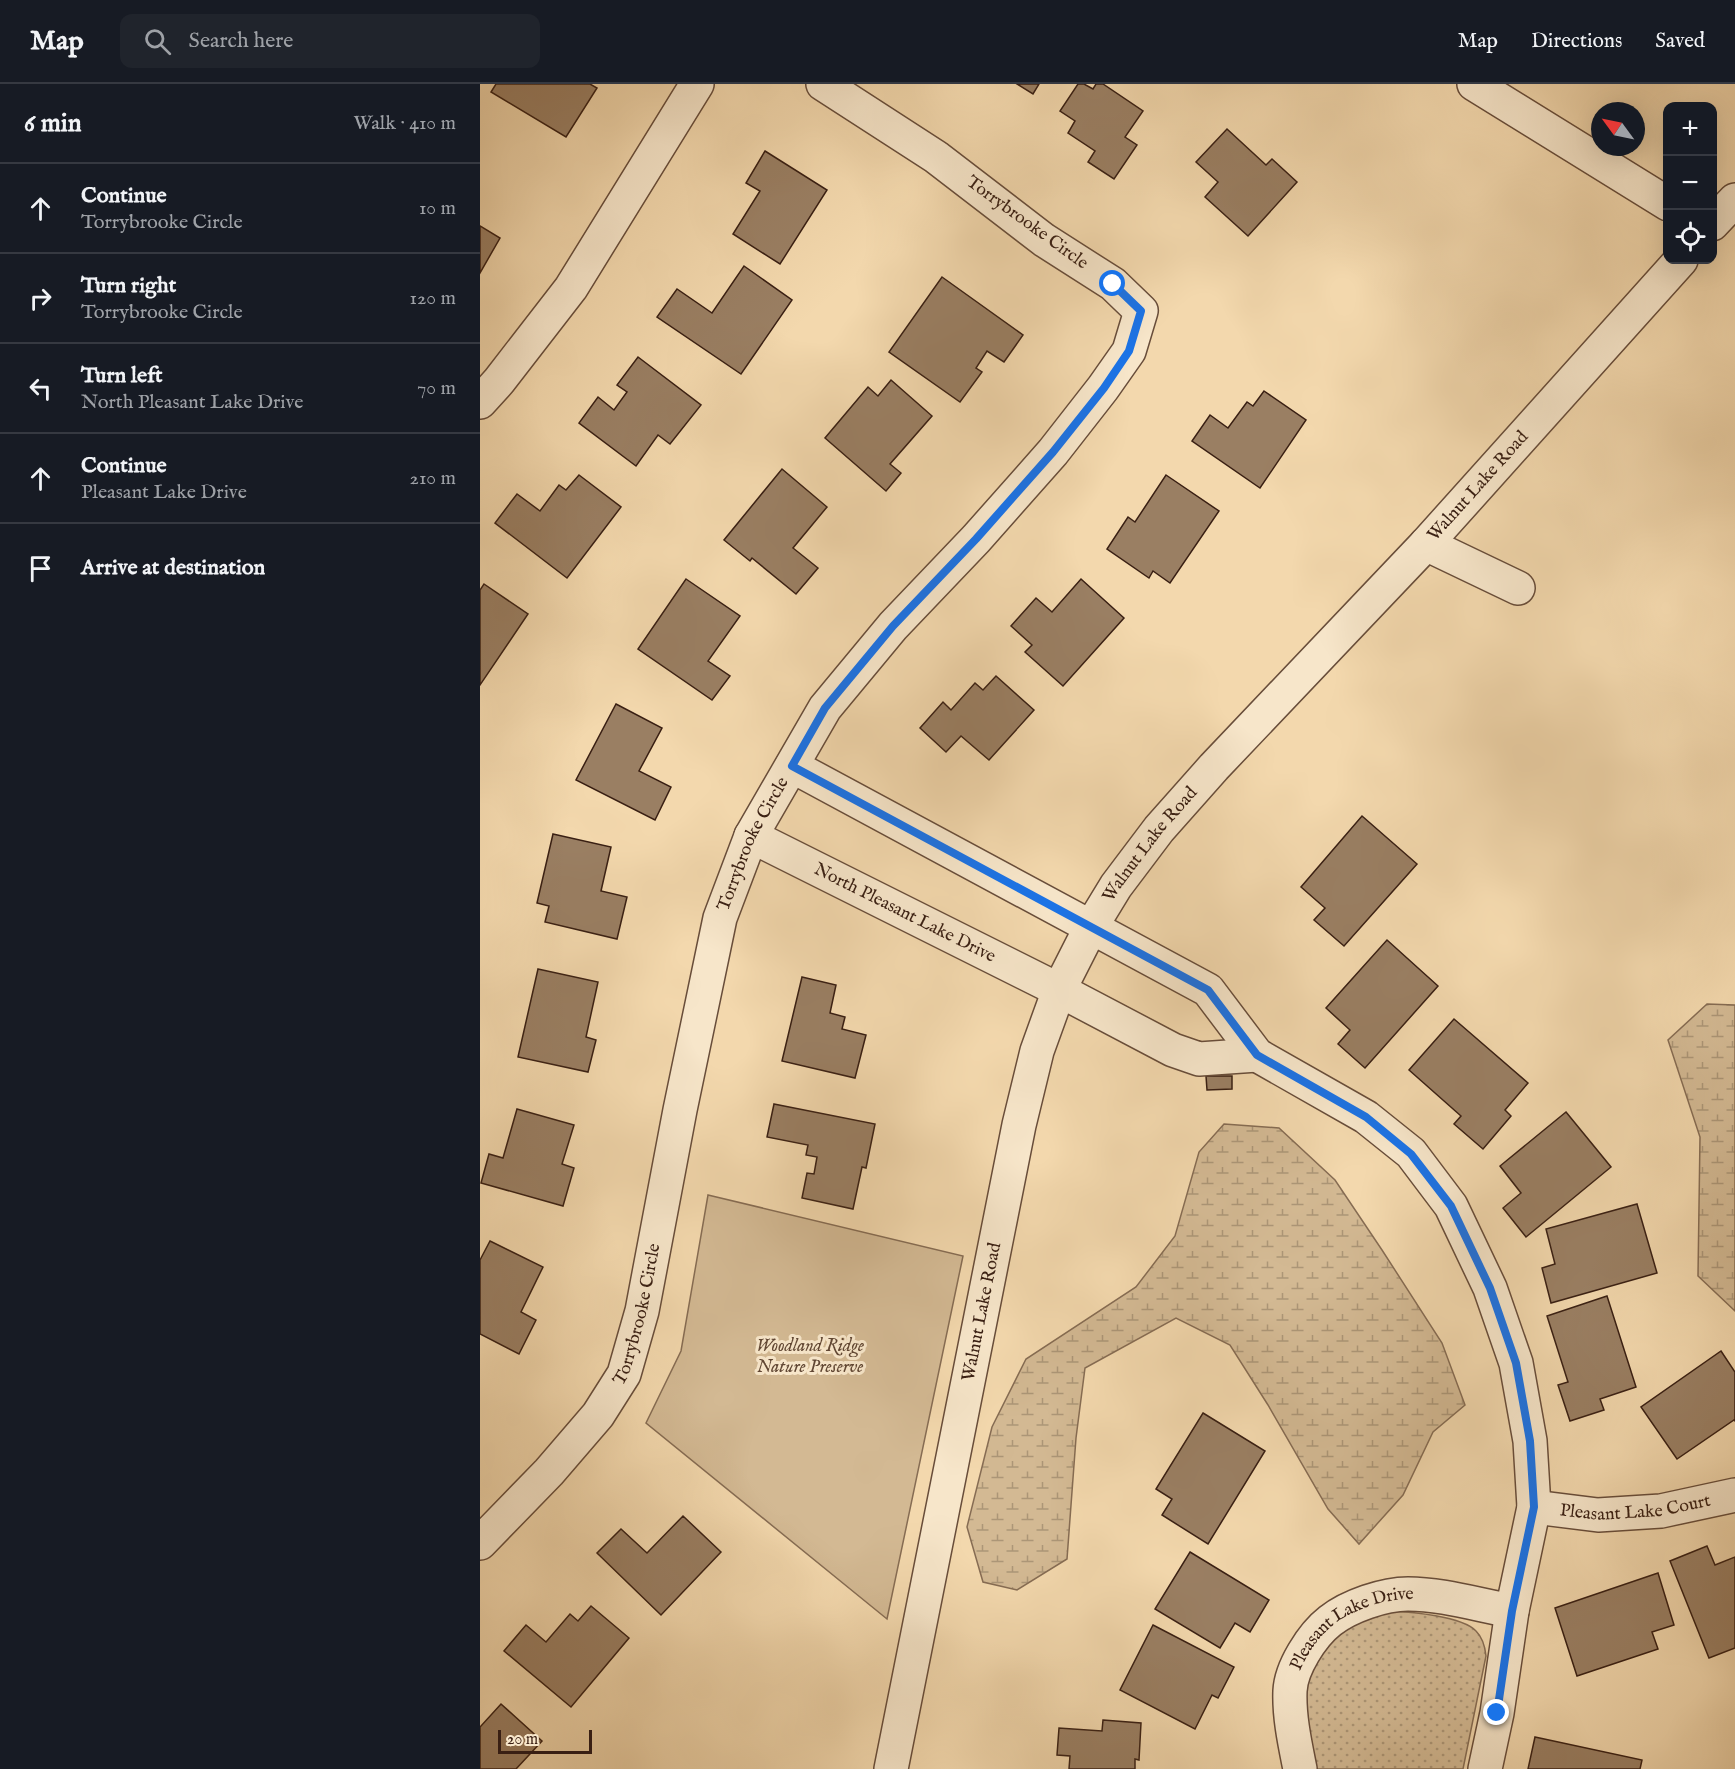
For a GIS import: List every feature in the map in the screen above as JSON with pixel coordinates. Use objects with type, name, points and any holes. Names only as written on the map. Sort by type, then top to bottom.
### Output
[{"type":"street","points":[[480,402],[571,288],[697,84]]},
{"type":"street","name":"Torrybrooke Circle","points":[[480,1543],[549,1472],[598,1415],[624,1374],[642,1311],[680,1110],[720,918],[751,836],[825,708],[893,626],[984,531],[1053,452],[1104,388],[1129,351],[1141,311],[1113,284],[1044,240],[936,157],[823,84]]},
{"type":"street","points":[[1474,84],[1663,201]]},
{"type":"street","points":[[1717,220],[1735,200]]},
{"type":"street","name":"Walnut Lake Road","points":[[891,1769],[1019,1125],[1037,1051],[1059,990],[1091,927],[1116,886],[1159,829],[1214,767],[1426,544],[1677,264]]},
{"type":"street","points":[[1426,544],[1518,588]]},
{"type":"street","points":[[792,766],[1208,990],[1257,1055],[1366,1117],[1411,1154],[1451,1206],[1490,1288],[1516,1363],[1530,1441],[1534,1507],[1512,1611],[1497,1713],[1485,1769]]},
{"type":"street","name":"North Pleasant Lake Drive","points":[[751,836],[1059,990]]},
{"type":"street","points":[[1059,990],[1173,1050],[1198,1059],[1257,1055]]},
{"type":"street","name":"Pleasant Lake Court","points":[[1534,1507],[1598,1515],[1661,1511],[1735,1495]]},
{"type":"street","name":"Pleasant Lake Drive","points":[[1300,1769],[1293,1735],[1290,1690],[1295,1669],[1306,1648],[1330,1621],[1354,1606],[1406,1594],[1512,1611]]},
{"type":"green space","points":[[1707,1004],[1735,1005],[1735,1311],[1698,1276],[1700,1137],[1668,1040]]},
{"type":"green space","points":[[1224,1124],[1279,1128],[1335,1180],[1442,1343],[1465,1405],[1433,1432],[1403,1495],[1359,1544],[1328,1509],[1268,1405],[1230,1345],[1176,1318],[1085,1368],[1076,1438],[1067,1559],[1017,1590],[983,1582],[967,1527],[992,1427],[1026,1359],[1136,1287],[1175,1236],[1199,1152]]},
{"type":"green space","name":"Woodland Ridge Nature Preserve","points":[[708,1195],[963,1256],[887,1619],[646,1423],[681,1351]]},
{"type":"green space","points":[[1390,1611],[1448,1618],[1469,1626],[1482,1639],[1486,1656],[1463,1769],[1316,1769],[1305,1706],[1309,1679],[1315,1666],[1322,1654],[1341,1634],[1370,1616]]},
{"type":"building","points":[[496,84],[590,84],[597,88],[566,137],[491,92]]},
{"type":"building","points":[[1017,84],[1039,84],[1033,94]]},
{"type":"building","points":[[1078,84],[1084,84],[1093,89],[1096,84],[1103,84],[1143,111],[1125,137],[1137,145],[1114,179],[1088,162],[1095,151],[1068,133],[1075,121],[1060,111]]},
{"type":"building","points":[[1227,129],[1266,165],[1272,159],[1297,182],[1248,236],[1205,197],[1218,182],[1196,162]]},
{"type":"building","points":[[765,151],[827,190],[780,264],[733,234],[760,191],[746,183]]},
{"type":"building","points":[[480,226],[500,238],[480,273]]},
{"type":"building","points":[[744,266],[792,300],[741,374],[657,317],[677,289],[712,313]]},
{"type":"building","points":[[942,277],[1023,335],[1004,362],[987,351],[976,368],[982,372],[960,402],[889,352]]},
{"type":"building","points":[[638,357],[701,405],[670,444],[658,435],[636,466],[579,423],[598,397],[614,410],[627,392],[617,385]]},
{"type":"building","points":[[891,380],[932,416],[890,464],[901,473],[886,491],[825,438],[868,387],[878,396]]},
{"type":"building","points":[[1264,391],[1306,420],[1260,488],[1192,441],[1210,415],[1228,428],[1247,402],[1253,406]]},
{"type":"building","points":[[782,469],[827,507],[793,548],[818,568],[796,594],[752,558],[750,561],[724,540]]},
{"type":"building","points":[[579,475],[621,507],[567,578],[495,523],[517,494],[540,511],[559,485],[566,490]]},
{"type":"building","points":[[1166,475],[1219,511],[1170,583],[1153,571],[1149,578],[1107,549],[1128,517],[1135,522]]},
{"type":"building","points":[[686,579],[740,616],[708,661],[730,676],[712,700],[638,649]]},
{"type":"building","points":[[1081,579],[1124,618],[1063,686],[1025,652],[1032,645],[1011,626],[1036,598],[1052,612]]},
{"type":"building","points":[[484,584],[528,614],[480,685],[480,590]]},
{"type":"building","points":[[996,676],[1034,710],[989,760],[961,736],[946,752],[920,728],[943,702],[951,710],[975,683],[983,690]]},
{"type":"building","points":[[616,704],[662,728],[639,771],[671,787],[655,820],[576,780]]},
{"type":"building","points":[[1362,816],[1417,864],[1344,946],[1314,920],[1325,908],[1301,887]]},
{"type":"building","points":[[553,834],[611,847],[601,891],[627,897],[617,939],[545,922],[549,906],[537,903]]},
{"type":"building","points":[[1387,940],[1438,986],[1365,1068],[1338,1044],[1350,1030],[1326,1008]]},
{"type":"building","points":[[538,969],[598,982],[586,1037],[596,1040],[588,1072],[518,1057]]},
{"type":"building","points":[[802,977],[836,985],[830,1013],[845,1017],[842,1029],[866,1035],[855,1078],[782,1061]]},
{"type":"building","points":[[1454,1019],[1528,1083],[1505,1110],[1511,1116],[1483,1149],[1454,1124],[1461,1116],[1409,1070]]},
{"type":"building","points":[[1206,1076],[1232,1076],[1232,1089],[1207,1090]]},
{"type":"building","points":[[774,1104],[875,1124],[866,1168],[862,1167],[853,1209],[802,1198],[807,1173],[814,1174],[817,1157],[806,1155],[808,1145],[767,1137]]},
{"type":"building","points":[[517,1109],[574,1125],[562,1164],[574,1168],[563,1206],[481,1183],[489,1154],[503,1158]]},
{"type":"building","points":[[1566,1112],[1611,1167],[1526,1237],[1503,1208],[1521,1193],[1500,1166]]},
{"type":"building","points":[[1637,1204],[1657,1273],[1551,1303],[1542,1268],[1555,1264],[1546,1229]]},
{"type":"building","points":[[490,1241],[543,1267],[521,1312],[536,1320],[519,1354],[480,1334],[480,1260]]},
{"type":"building","points":[[1607,1296],[1636,1387],[1600,1399],[1604,1410],[1570,1421],[1558,1385],[1568,1382],[1547,1316]]},
{"type":"building","points":[[1721,1351],[1735,1372],[1735,1421],[1677,1459],[1641,1407]]},
{"type":"building","points":[[1203,1413],[1265,1451],[1208,1544],[1162,1515],[1172,1499],[1156,1489]]},
{"type":"building","points":[[683,1516],[721,1552],[661,1615],[597,1553],[621,1529],[647,1553]]},
{"type":"building","points":[[1707,1546],[1715,1565],[1735,1557],[1735,1648],[1709,1658],[1670,1561]]},
{"type":"building","points":[[1190,1552],[1269,1600],[1250,1632],[1235,1623],[1220,1648],[1155,1609]]},
{"type":"building","points":[[1658,1573],[1674,1625],[1652,1632],[1658,1649],[1577,1676],[1555,1608]]},
{"type":"building","points":[[591,1606],[629,1638],[571,1707],[504,1651],[526,1625],[546,1642],[570,1614],[578,1621]]},
{"type":"building","points":[[1153,1625],[1234,1667],[1218,1698],[1212,1695],[1195,1729],[1120,1690]]},
{"type":"building","points":[[501,1704],[542,1741],[516,1769],[480,1769],[480,1727]]},
{"type":"building","points":[[1103,1720],[1141,1723],[1139,1760],[1135,1759],[1135,1769],[1069,1769],[1070,1756],[1057,1755],[1059,1728],[1102,1731]]},
{"type":"building","points":[[1535,1737],[1642,1760],[1640,1769],[1528,1769]]},
{"type":"route","points":[[1113,284],[1141,311],[1129,351],[1104,388],[1053,452],[976,539],[893,626],[825,708],[792,766],[1208,990],[1257,1055],[1366,1117],[1411,1154],[1451,1206],[1490,1288],[1516,1363],[1530,1441],[1534,1507],[1512,1611],[1497,1713]]}]
